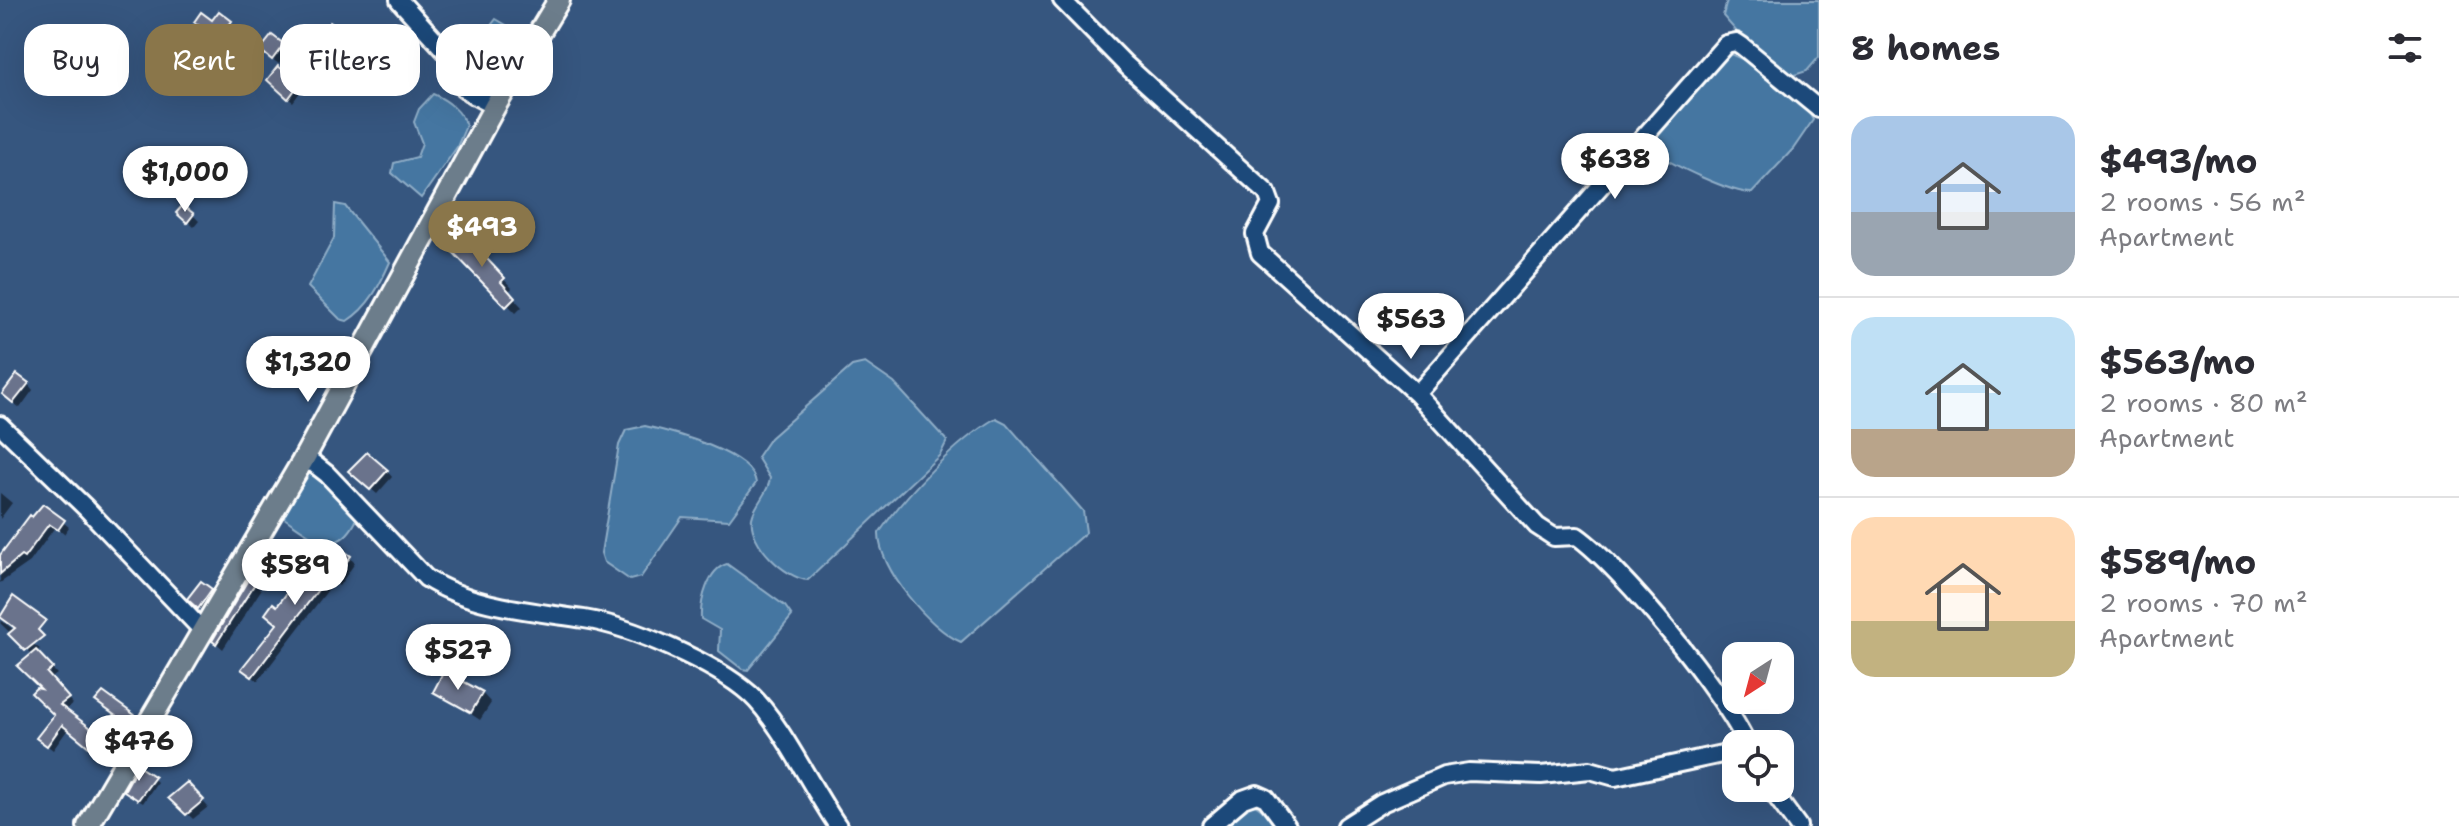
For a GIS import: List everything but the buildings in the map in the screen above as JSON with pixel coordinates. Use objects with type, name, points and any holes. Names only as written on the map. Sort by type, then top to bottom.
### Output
[{"type":"main road","points":[[88,826],[302,462],[495,106],[559,0]]},
{"type":"street","points":[[399,0],[448,54],[454,63],[451,72],[454,79],[476,97],[495,106]]},
{"type":"street","points":[[1062,0],[1126,65],[1267,193],[1271,204],[1255,234],[1260,253],[1417,394],[1537,526],[1554,537],[1577,536],[1592,549],[1652,612],[1719,697],[1739,730]]},
{"type":"street","points":[[1417,394],[1726,44],[1736,42],[1742,46],[1819,109]]},
{"type":"street","points":[[0,425],[86,508],[203,631]]},
{"type":"street","points":[[302,462],[313,463],[327,474],[426,578],[445,591],[511,607],[603,622],[693,659],[750,694],[838,826]]},
{"type":"street","points":[[1346,826],[1396,796],[1444,776],[1469,772],[1541,775],[1590,770],[1615,777],[1722,754]]},
{"type":"street","points":[[1211,826],[1243,799],[1257,794],[1266,798],[1287,826]]},
{"type":"street","points":[[1780,802],[1798,826]]},
{"type":"water","points":[[1727,0],[1819,0],[1819,57],[1807,71],[1791,76],[1744,40],[1723,16]]},
{"type":"water","points":[[1728,53],[1749,62],[1807,109],[1813,120],[1793,149],[1752,193],[1702,177],[1653,151],[1657,133]]},
{"type":"water","points":[[433,94],[453,107],[466,126],[457,147],[421,198],[392,173],[394,163],[417,157],[422,143],[414,122],[419,109]]},
{"type":"water","points":[[335,204],[345,206],[390,262],[368,302],[347,321],[340,319],[308,287],[334,238]]},
{"type":"water","points":[[865,363],[894,383],[947,441],[940,455],[808,580],[799,578],[770,558],[752,528],[752,518],[770,478],[757,457],[770,438],[852,366]]},
{"type":"water","points":[[996,418],[1006,423],[1083,511],[1086,532],[961,642],[935,624],[908,596],[887,563],[879,533],[932,470],[964,440]]},
{"type":"water","points":[[645,426],[727,453],[751,472],[756,483],[729,520],[682,517],[641,577],[630,580],[604,562],[601,553],[619,445],[626,430]]},
{"type":"water","points":[[308,473],[332,486],[354,512],[356,521],[340,540],[323,541],[284,518],[292,490]]},
{"type":"water","points":[[727,564],[785,606],[792,616],[748,670],[742,669],[719,651],[720,630],[701,619],[710,579]]},
{"type":"water","points":[[1247,804],[1259,808],[1274,826],[1218,826]]}]
